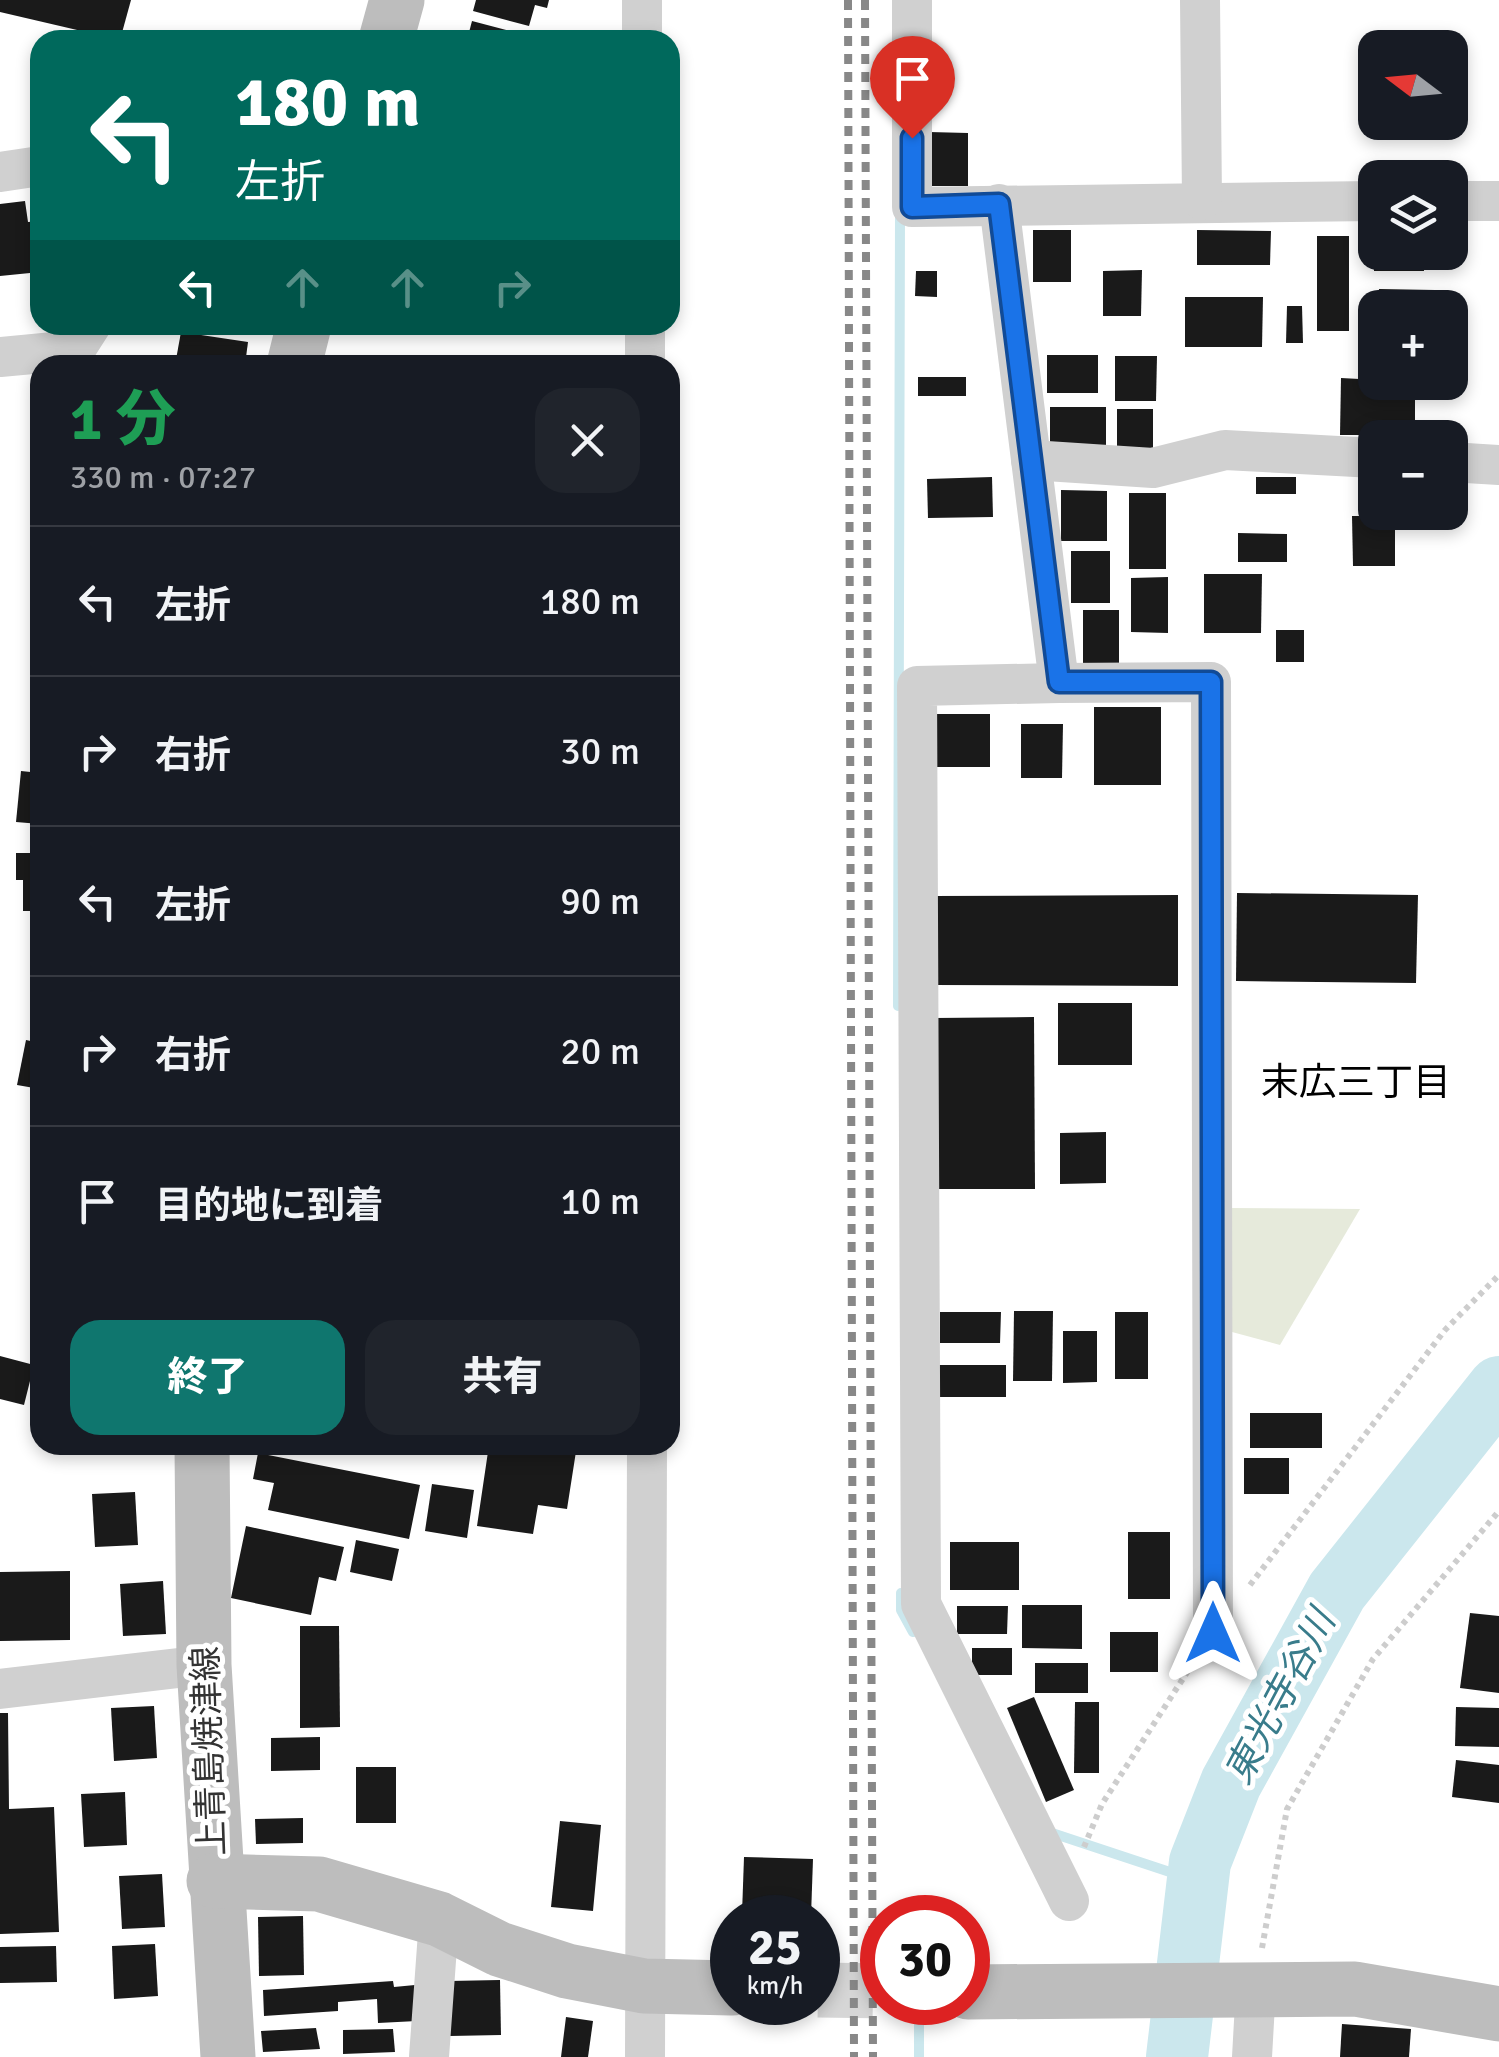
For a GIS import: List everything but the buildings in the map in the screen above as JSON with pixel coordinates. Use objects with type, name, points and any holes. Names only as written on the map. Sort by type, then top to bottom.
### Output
[{"type":"street","points":[[389,30],[398,0]]},
{"type":"street","points":[[642,0],[642,30]]},
{"type":"street","points":[[912,0],[912,207],[1202,200],[1358,201]]},
{"type":"street","points":[[1200,0],[1202,200]]},
{"type":"street","points":[[0,172],[30,168]]},
{"type":"street","points":[[1468,201],[1499,201]]},
{"type":"street","points":[[999,204],[1059,682]]},
{"type":"street","points":[[0,356],[81,347]]},
{"type":"street","points":[[1031,460],[1153,468],[1225,450],[1358,457]]},
{"type":"street","points":[[1468,463],[1499,465]]},
{"type":"street","points":[[1068,1901],[921,1604],[917,686],[1211,682],[1213,1633]]},
{"type":"street","name":"上青島焼津線","points":[[202,1455],[204,1665],[214,1881],[228,2057]]},
{"type":"street","points":[[645,2057],[646,1455]]},
{"type":"street","points":[[0,1689],[204,1665]]},
{"type":"street","points":[[214,1881],[319,1884],[440,1919],[499,1949],[567,1971],[644,1986],[710,1988]]},
{"type":"street","points":[[429,2057],[440,1919]]},
{"type":"street","points":[[1247,1986],[1252,2057]]},
{"type":"street","points":[[990,1992],[1106,1993],[1247,1986],[1355,1988],[1499,2014]]},
{"type":"path","points":[[1247,1986],[1287,1809],[1373,1659],[1499,1511]]},
{"type":"shaded area","points":[[1230,1208],[1360,1209],[1280,1345],[1232,1332]]},
{"type":"waterway","points":[[898,1006],[900,213]]},
{"type":"waterway","name":"東光寺谷川","points":[[1177,2057],[1200,1862],[1231,1783],[1337,1591],[1499,1387]]},
{"type":"waterway","points":[[901,1593],[901,1610],[913,1632]]},
{"type":"waterway","points":[[1046,1831],[1197,1881]]},
{"type":"waterway","points":[[919,2025],[919,2057]]},
{"type":"tunnel","points":[[840,1990],[860,1991]]},
{"type":"railway","points":[[848,0],[854,2057]]},
{"type":"railway","points":[[865,0],[873,2057]]},
{"type":"district","name":"末広三丁目","points":[[1356,1082]]},
{"type":"route","points":[[912,138],[912,207],[999,204],[1059,682],[1211,682],[1213,1633]]}]
